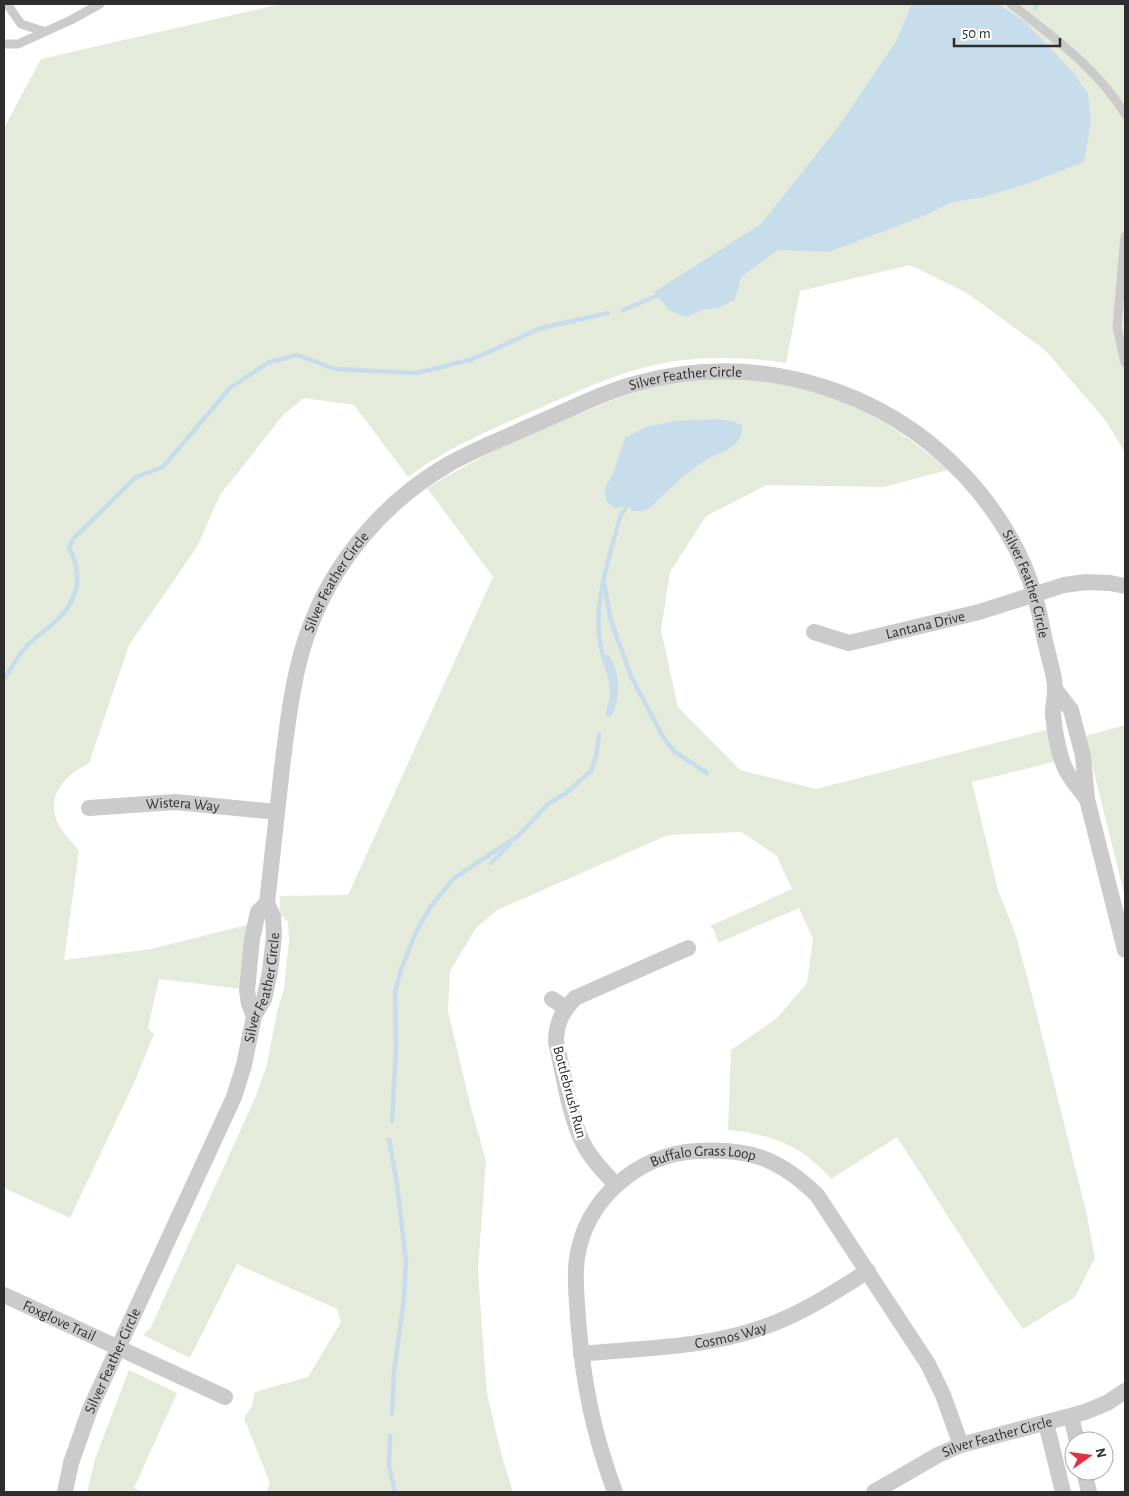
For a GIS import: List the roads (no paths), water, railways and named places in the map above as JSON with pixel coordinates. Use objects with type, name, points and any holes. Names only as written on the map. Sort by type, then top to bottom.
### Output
[{"type":"street","name":"Silver Feather Circle","points":[[65,1492],[71,1463],[82,1430],[234,1097],[244,1065],[254,1016],[264,1000],[270,972],[274,936],[273,917],[267,902],[291,692],[307,632],[321,601],[338,571],[361,539],[388,510],[418,484],[477,450],[611,392],[671,375],[705,372],[773,374],[807,381],[839,391],[870,405],[919,434],[941,452],[965,476],[987,502],[1006,531],[1022,561],[1035,594],[1055,689],[1052,712],[1058,747],[1066,772],[1087,799],[1125,950]]},
{"type":"street","name":"Lantana Drive","points":[[814,632],[849,643],[979,612],[1064,585],[1086,582],[1125,586]]},
{"type":"street","name":"Wistera Way","points":[[89,808],[175,802],[277,812]]},
{"type":"street","points":[[254,1016],[248,1004],[247,990],[252,940],[258,912],[267,902]]},
{"type":"street","name":"Bottlebrush Run","points":[[616,1185],[597,1165],[584,1144],[575,1122],[556,1042],[556,1030],[560,1018],[559,1003],[575,998],[688,948]]},
{"type":"street","name":"Buffalo Grass Loop","points":[[615,1492],[593,1424],[585,1385],[576,1278],[577,1258],[590,1219],[602,1200],[616,1185],[650,1162],[691,1152],[723,1150],[765,1158],[784,1167],[802,1180],[817,1195],[928,1364],[943,1395],[961,1445]]},
{"type":"street","name":"Cosmos Way","points":[[581,1354],[700,1343],[728,1338],[792,1316],[823,1300],[868,1271]]},
{"type":"street","name":"Foxglove Trail","points":[[4,1295],[225,1397]]},
{"type":"street","name":"Silver Feather Circle","points":[[874,1492],[938,1455],[961,1445],[1071,1417],[1107,1403],[1125,1391]]},
{"type":"street","points":[[1071,1417],[1074,1431]]},
{"type":"street","points":[[1046,1423],[1063,1492]]},
{"type":"lane","points":[[7,4],[21,24],[43,31]]},
{"type":"lane","points":[[4,44],[18,44],[43,31],[71,20],[100,4]]},
{"type":"lane","points":[[1011,4],[1085,64],[1114,96],[1125,114]]},
{"type":"lane","points":[[1125,236],[1117,327],[1125,363]]},
{"type":"water","points":[[912,4],[998,4],[1024,21],[1072,71],[1088,94],[1091,121],[1084,162],[1024,185],[979,198],[950,203],[926,215],[829,252],[778,250],[741,277],[735,300],[717,308],[703,310],[685,317],[669,310],[654,292],[761,224],[838,127],[896,41]]},
{"type":"water","points":[[717,419],[732,421],[742,425],[742,433],[739,440],[691,471],[650,508],[643,511],[632,511],[628,504],[616,509],[606,501],[605,488],[613,474],[625,438],[646,427],[674,421]]},
{"type":"waterway","points":[[1035,8],[1038,4]]},
{"type":"waterway","points":[[623,310],[657,296]]},
{"type":"waterway","points":[[4,679],[23,651],[34,639],[54,623],[71,603],[77,585],[76,567],[69,548],[73,539],[136,477],[163,467],[230,388],[269,362],[297,355],[335,369],[417,373],[473,359],[541,328],[608,313]]},
{"type":"waterway","points":[[608,714],[612,686],[601,648],[598,620],[599,606],[604,578],[619,522],[622,513],[629,504]]},
{"type":"waterway","points":[[604,582],[610,617],[632,678],[663,737],[675,752],[707,773]]},
{"type":"waterway","points":[[607,657],[611,664],[616,685],[615,699],[610,714]]},
{"type":"waterway","points":[[517,837],[547,805],[566,793],[591,771],[596,756],[599,735]]},
{"type":"waterway","points":[[392,1121],[396,1047],[395,992],[401,970],[416,932],[431,906],[453,879],[518,836]]},
{"type":"waterway","points":[[491,863],[510,844]]},
{"type":"waterway","points":[[389,1140],[397,1184],[406,1262],[404,1298],[394,1372],[392,1414]]},
{"type":"waterway","points":[[390,1436],[389,1466],[395,1492]]}]
